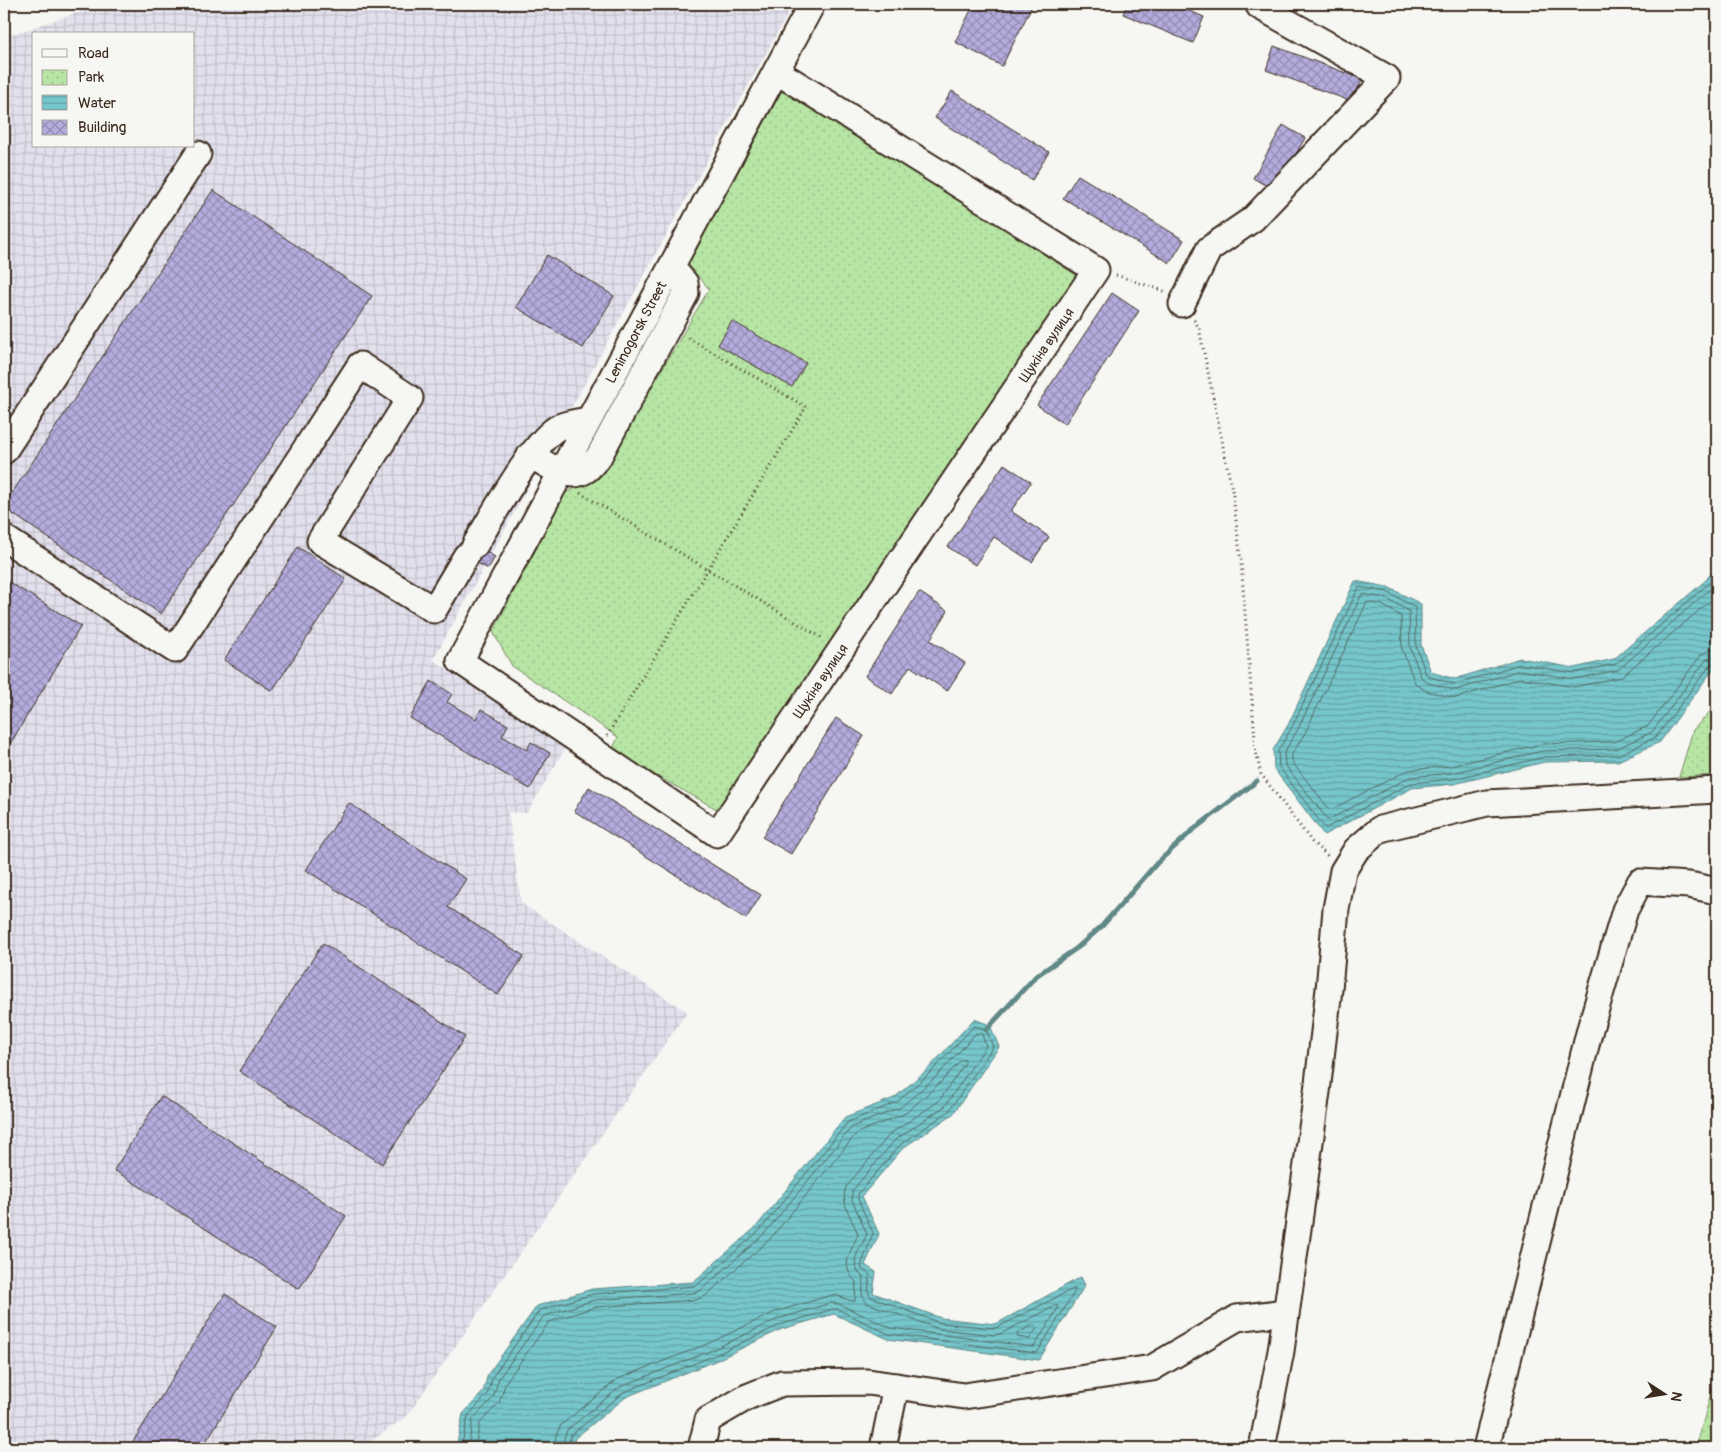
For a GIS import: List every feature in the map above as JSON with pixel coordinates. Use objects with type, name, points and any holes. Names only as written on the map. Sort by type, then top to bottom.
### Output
[{"type":"street","name":"Leninogorsk Street","points":[[460,661],[812,4]]},
{"type":"street","points":[[1182,304],[1209,249],[1254,219],[1387,78],[1258,4]]},
{"type":"street","points":[[776,71],[1096,270]]},
{"type":"street","points":[[4,451],[198,154]]},
{"type":"street","points":[[530,455],[559,475],[574,475],[587,469],[598,458],[686,293],[685,283],[672,268]]},
{"type":"street","name":"Щукіна вулиця","points":[[460,661],[717,834],[1096,270]]},
{"type":"street","points":[[4,538],[175,650],[360,364],[410,398],[320,541],[434,610],[530,455],[557,428],[588,420]]},
{"type":"street","points":[[1262,1448],[1274,1394],[1317,1092],[1336,910],[1343,871],[1356,850],[1380,829],[1487,803],[1717,790]]},
{"type":"street","points":[[1486,1448],[1590,1028],[1625,910],[1640,882],[1689,885],[1717,891]]},
{"type":"street","points":[[701,1448],[708,1420],[747,1397],[782,1383],[868,1382],[964,1396],[1152,1368],[1237,1318],[1286,1312]]},
{"type":"street","points":[[883,1448],[896,1386]]},
{"type":"path","points":[[1096,270],[1148,284],[1166,292],[1182,304],[1199,328],[1233,495],[1241,562],[1256,752],[1261,774],[1312,842],[1343,871]]},
{"type":"path","points":[[597,753],[806,407],[669,327]]},
{"type":"path","points":[[559,475],[708,571],[842,649]]},
{"type":"shaded area","points":[[105,4],[793,4],[433,660],[569,742],[527,813],[508,812],[521,903],[687,1012],[407,1416],[361,1448],[4,1448],[4,37]]},
{"type":"green space","points":[[784,87],[1079,277],[722,812],[612,751],[618,737],[512,666],[493,632],[565,493],[599,477],[709,289],[688,264]]},
{"type":"green space","points":[[1717,704],[1717,775],[1679,777],[1693,730]]},
{"type":"green space","points":[[1717,1371],[1717,1448],[1696,1448]]},
{"type":"water","points":[[1717,565],[1717,664],[1660,742],[1618,761],[1545,762],[1454,784],[1412,788],[1324,835],[1274,769],[1273,750],[1288,725],[1355,581],[1388,587],[1421,604],[1421,645],[1431,672],[1455,679],[1520,658],[1574,668],[1614,659],[1706,580]]},
{"type":"water","points":[[974,1019],[990,1025],[999,1047],[953,1114],[903,1148],[862,1196],[879,1234],[865,1265],[876,1272],[873,1293],[941,1318],[996,1324],[1081,1277],[1085,1285],[1039,1360],[888,1339],[834,1314],[782,1329],[715,1361],[626,1397],[575,1438],[572,1448],[456,1448],[463,1414],[483,1392],[488,1374],[537,1306],[592,1289],[693,1282],[756,1227],[845,1117],[894,1098],[928,1069]]},
{"type":"building","points":[[974,4],[1033,4],[1002,66],[955,42]]},
{"type":"building","points":[[1127,4],[1173,4],[1204,17],[1193,43],[1123,14]]},
{"type":"building","points":[[1274,46],[1362,79],[1353,102],[1266,70]]},
{"type":"building","points":[[952,91],[1049,152],[1032,180],[935,118]]},
{"type":"building","points":[[1283,125],[1305,138],[1275,191],[1253,178]]},
{"type":"building","points":[[1078,175],[1184,240],[1170,263],[1063,198]]},
{"type":"building","points":[[213,190],[372,296],[161,614],[4,508],[4,505]]},
{"type":"building","points":[[547,255],[614,296],[583,348],[516,307]]},
{"type":"building","points":[[1112,293],[1139,311],[1065,424],[1037,405]]},
{"type":"building","points":[[732,321],[806,363],[792,387],[718,345]]},
{"type":"building","points":[[1004,464],[1031,482],[1011,511],[1049,537],[1032,562],[994,537],[975,565],[948,547]]},
{"type":"building","points":[[464,538],[495,557],[488,569],[456,550]]},
{"type":"building","points":[[298,547],[346,579],[272,691],[224,660]]},
{"type":"building","points":[[4,579],[81,626],[4,754]]},
{"type":"building","points":[[919,592],[948,611],[930,640],[965,663],[947,691],[910,666],[892,694],[865,676]]},
{"type":"building","points":[[431,681],[452,694],[447,702],[476,719],[481,709],[508,725],[502,736],[527,750],[531,742],[550,753],[530,789],[410,718]]},
{"type":"building","points":[[836,718],[864,736],[791,854],[762,837]]},
{"type":"building","points":[[589,787],[761,895],[746,919],[574,811]]},
{"type":"building","points":[[349,803],[466,879],[448,907],[524,956],[498,995],[306,870]]},
{"type":"building","points":[[323,943],[465,1037],[382,1164],[239,1071]]},
{"type":"building","points":[[161,1096],[346,1216],[299,1289],[114,1170]]},
{"type":"building","points":[[225,1294],[277,1327],[202,1448],[129,1448]]},
{"type":"waterway","points":[[986,1030],[1036,976],[1077,948],[1102,926],[1157,863],[1193,830],[1257,781]]}]
